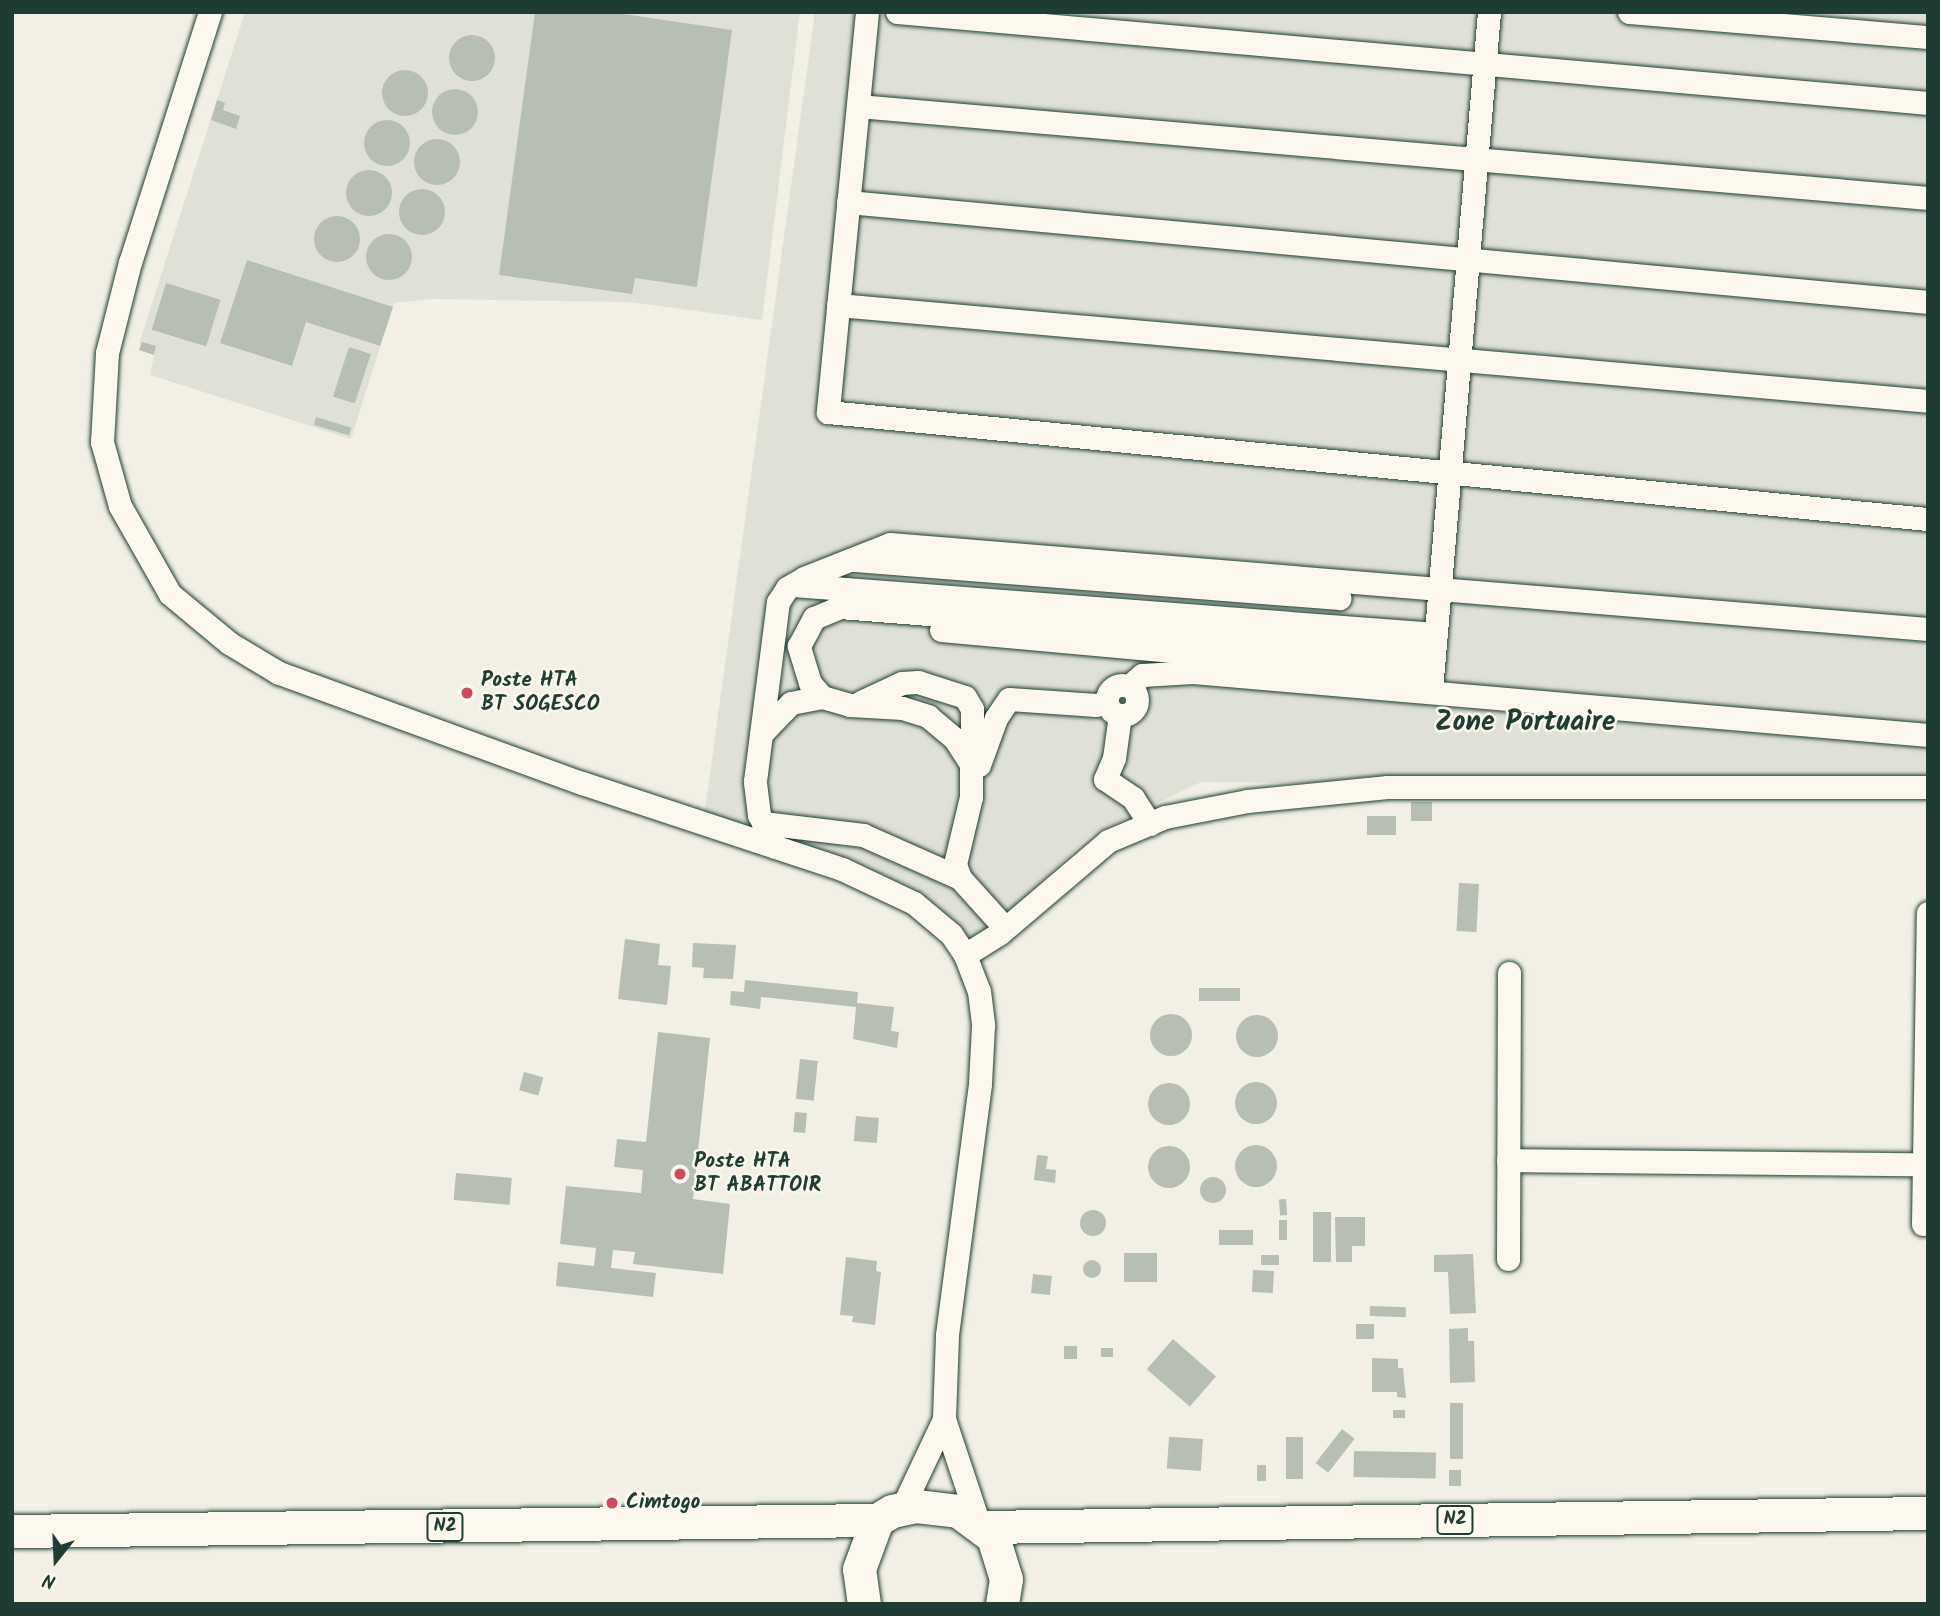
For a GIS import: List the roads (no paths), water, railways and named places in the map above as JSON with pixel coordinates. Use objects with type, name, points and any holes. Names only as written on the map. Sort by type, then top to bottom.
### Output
[{"type":"highway","name":"N2","points":[[12,1531],[890,1514],[937,1506],[980,1524],[1928,1513]]},
{"type":"highway","points":[[864,1604],[859,1569],[890,1514]]},
{"type":"highway","points":[[980,1524],[1003,1557],[1006,1579],[1002,1604]]},
{"type":"street","points":[[210,12],[130,262],[103,378],[102,442],[110,481],[170,594],[229,643],[306,685],[842,869],[914,902],[951,934],[965,954],[979,991],[983,1026],[980,1084],[947,1336],[944,1419],[980,1524]]},
{"type":"street","points":[[867,12],[828,412],[1928,519]]},
{"type":"street","points":[[897,12],[1928,103]]},
{"type":"street","points":[[1435,639],[1489,12]]},
{"type":"street","points":[[1629,12],[1928,37]]},
{"type":"street","points":[[858,106],[1928,198]]},
{"type":"street","points":[[848,201],[1928,302]]},
{"type":"street","points":[[838,305],[1928,401]]},
{"type":"street","points":[[776,848],[763,823],[755,781],[778,602],[792,585],[850,559],[1435,639],[1928,735]]},
{"type":"street","points":[[821,571],[1435,639]]},
{"type":"street","points":[[792,585],[1435,639]]},
{"type":"street","points":[[822,697],[810,683],[799,646],[821,622],[832,621],[1435,639],[1928,629]]},
{"type":"street","points":[[971,783],[996,718],[1009,699],[1096,705],[1131,713],[1137,705],[1137,694],[1129,686],[1142,675],[1435,639]]},
{"type":"street","points":[[850,705],[875,698],[902,683],[918,682],[965,696],[974,725],[971,783],[956,864],[960,878]]},
{"type":"street","points":[[761,734],[791,703],[822,697],[850,705],[902,708],[940,723],[971,764],[971,783]]},
{"type":"street","points":[[1114,709],[1114,758],[1105,779],[1133,798],[1150,824]]},
{"type":"street","points":[[965,954],[1005,928],[1108,841],[1150,824],[1247,801],[1387,787],[1928,787]]},
{"type":"street","points":[[763,823],[863,835],[960,878],[1005,928]]},
{"type":"street","points":[[1923,1224],[1928,913]]},
{"type":"street","points":[[1508,1259],[1509,973]]},
{"type":"street","points":[[1508,1160],[1924,1164]]},
{"type":"street","points":[[890,1514],[944,1419]]},
{"type":"place","name":"Poste HTA BT SOGESCO","points":[[467,693]]},
{"type":"place","name":"Poste HTA BT ABATTOIR","points":[[680,1174]]},
{"type":"place","name":"Cimtogo","points":[[612,1503]]},
{"type":"district","name":"Zone Portuaire","points":[[1525,723]]}]
